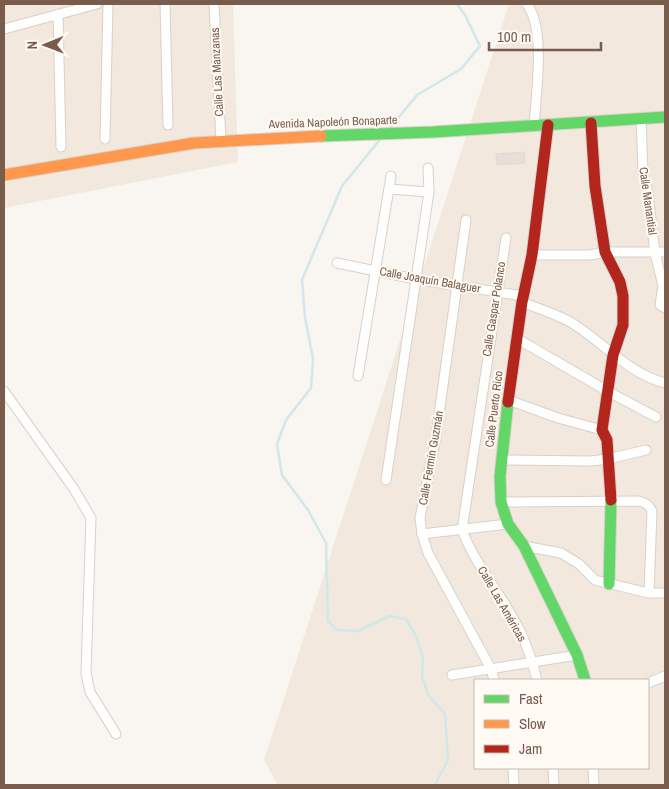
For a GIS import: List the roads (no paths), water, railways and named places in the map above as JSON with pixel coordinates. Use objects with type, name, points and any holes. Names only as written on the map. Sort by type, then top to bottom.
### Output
[{"type":"street","points":[[4,29],[96,4]]},
{"type":"street","points":[[105,139],[108,4]]},
{"type":"street","points":[[165,4],[168,125]]},
{"type":"street","name":"Calle Las Manzanas","points":[[214,4],[221,141]]},
{"type":"street","points":[[527,4],[536,20],[538,47],[534,126]]},
{"type":"street","points":[[58,14],[61,147]]},
{"type":"street","name":"Avenida Napoleón Bonaparte","points":[[4,175],[194,143],[433,132],[665,117]]},
{"type":"street","name":"Calle Manantial","points":[[641,119],[643,172],[648,193],[655,252],[662,275],[663,286],[660,305],[665,308]]},
{"type":"street","points":[[591,123],[595,186],[605,252],[620,282],[624,296],[623,325],[612,355],[609,392],[604,409],[602,430],[607,440],[611,502],[609,584]]},
{"type":"street","name":"Calle Puerto Rico","points":[[548,124],[532,254],[516,338],[508,400],[500,476],[501,502],[508,524],[524,546],[577,655],[585,679]]},
{"type":"street","points":[[386,480],[429,192],[428,168]]},
{"type":"street","points":[[358,376],[391,176]]},
{"type":"street","points":[[389,189],[429,192]]},
{"type":"street","name":"Calle Fermín Guzmán","points":[[466,220],[431,467],[420,518],[422,534],[428,553],[494,679]]},
{"type":"street","name":"Calle Gaspar Polanco","points":[[462,530],[496,292],[506,238]]},
{"type":"street","points":[[532,254],[590,255],[605,252],[665,252]]},
{"type":"street","name":"Calle Joaquín Balaguer","points":[[337,263],[416,279],[496,292],[523,299],[574,324],[612,355],[646,376],[665,383]]},
{"type":"street","points":[[516,338],[656,417]]},
{"type":"street","points":[[4,392],[74,489],[91,518],[86,672],[90,692],[116,734]]},
{"type":"street","points":[[508,400],[558,418],[602,430]]},
{"type":"street","points":[[502,460],[591,461],[646,450]]},
{"type":"street","points":[[501,502],[639,501],[645,503],[652,512],[650,593]]},
{"type":"street","points":[[422,534],[508,524]]},
{"type":"street","name":"Calle Las Américas","points":[[462,530],[470,550],[520,632],[533,662],[538,679]]},
{"type":"street","points":[[524,546],[561,553],[579,564],[595,580],[650,593],[665,594]]},
{"type":"street","points":[[452,675],[577,655]]},
{"type":"street","points":[[649,683],[665,676]]},
{"type":"street","points":[[513,769],[514,785]]},
{"type":"street","points":[[553,769],[554,785]]},
{"type":"street","points":[[594,769],[594,785]]},
{"type":"waterway","points":[[389,129],[417,95],[461,69],[480,46],[465,15],[457,4]]},
{"type":"waterway","points":[[382,137],[342,186],[302,280],[305,317],[313,359],[311,388],[286,420],[277,444],[282,475],[308,510],[326,543],[328,621],[337,630],[358,631],[389,616],[406,619],[416,636],[423,658],[422,677],[429,696],[445,714],[448,760],[435,785]]}]
